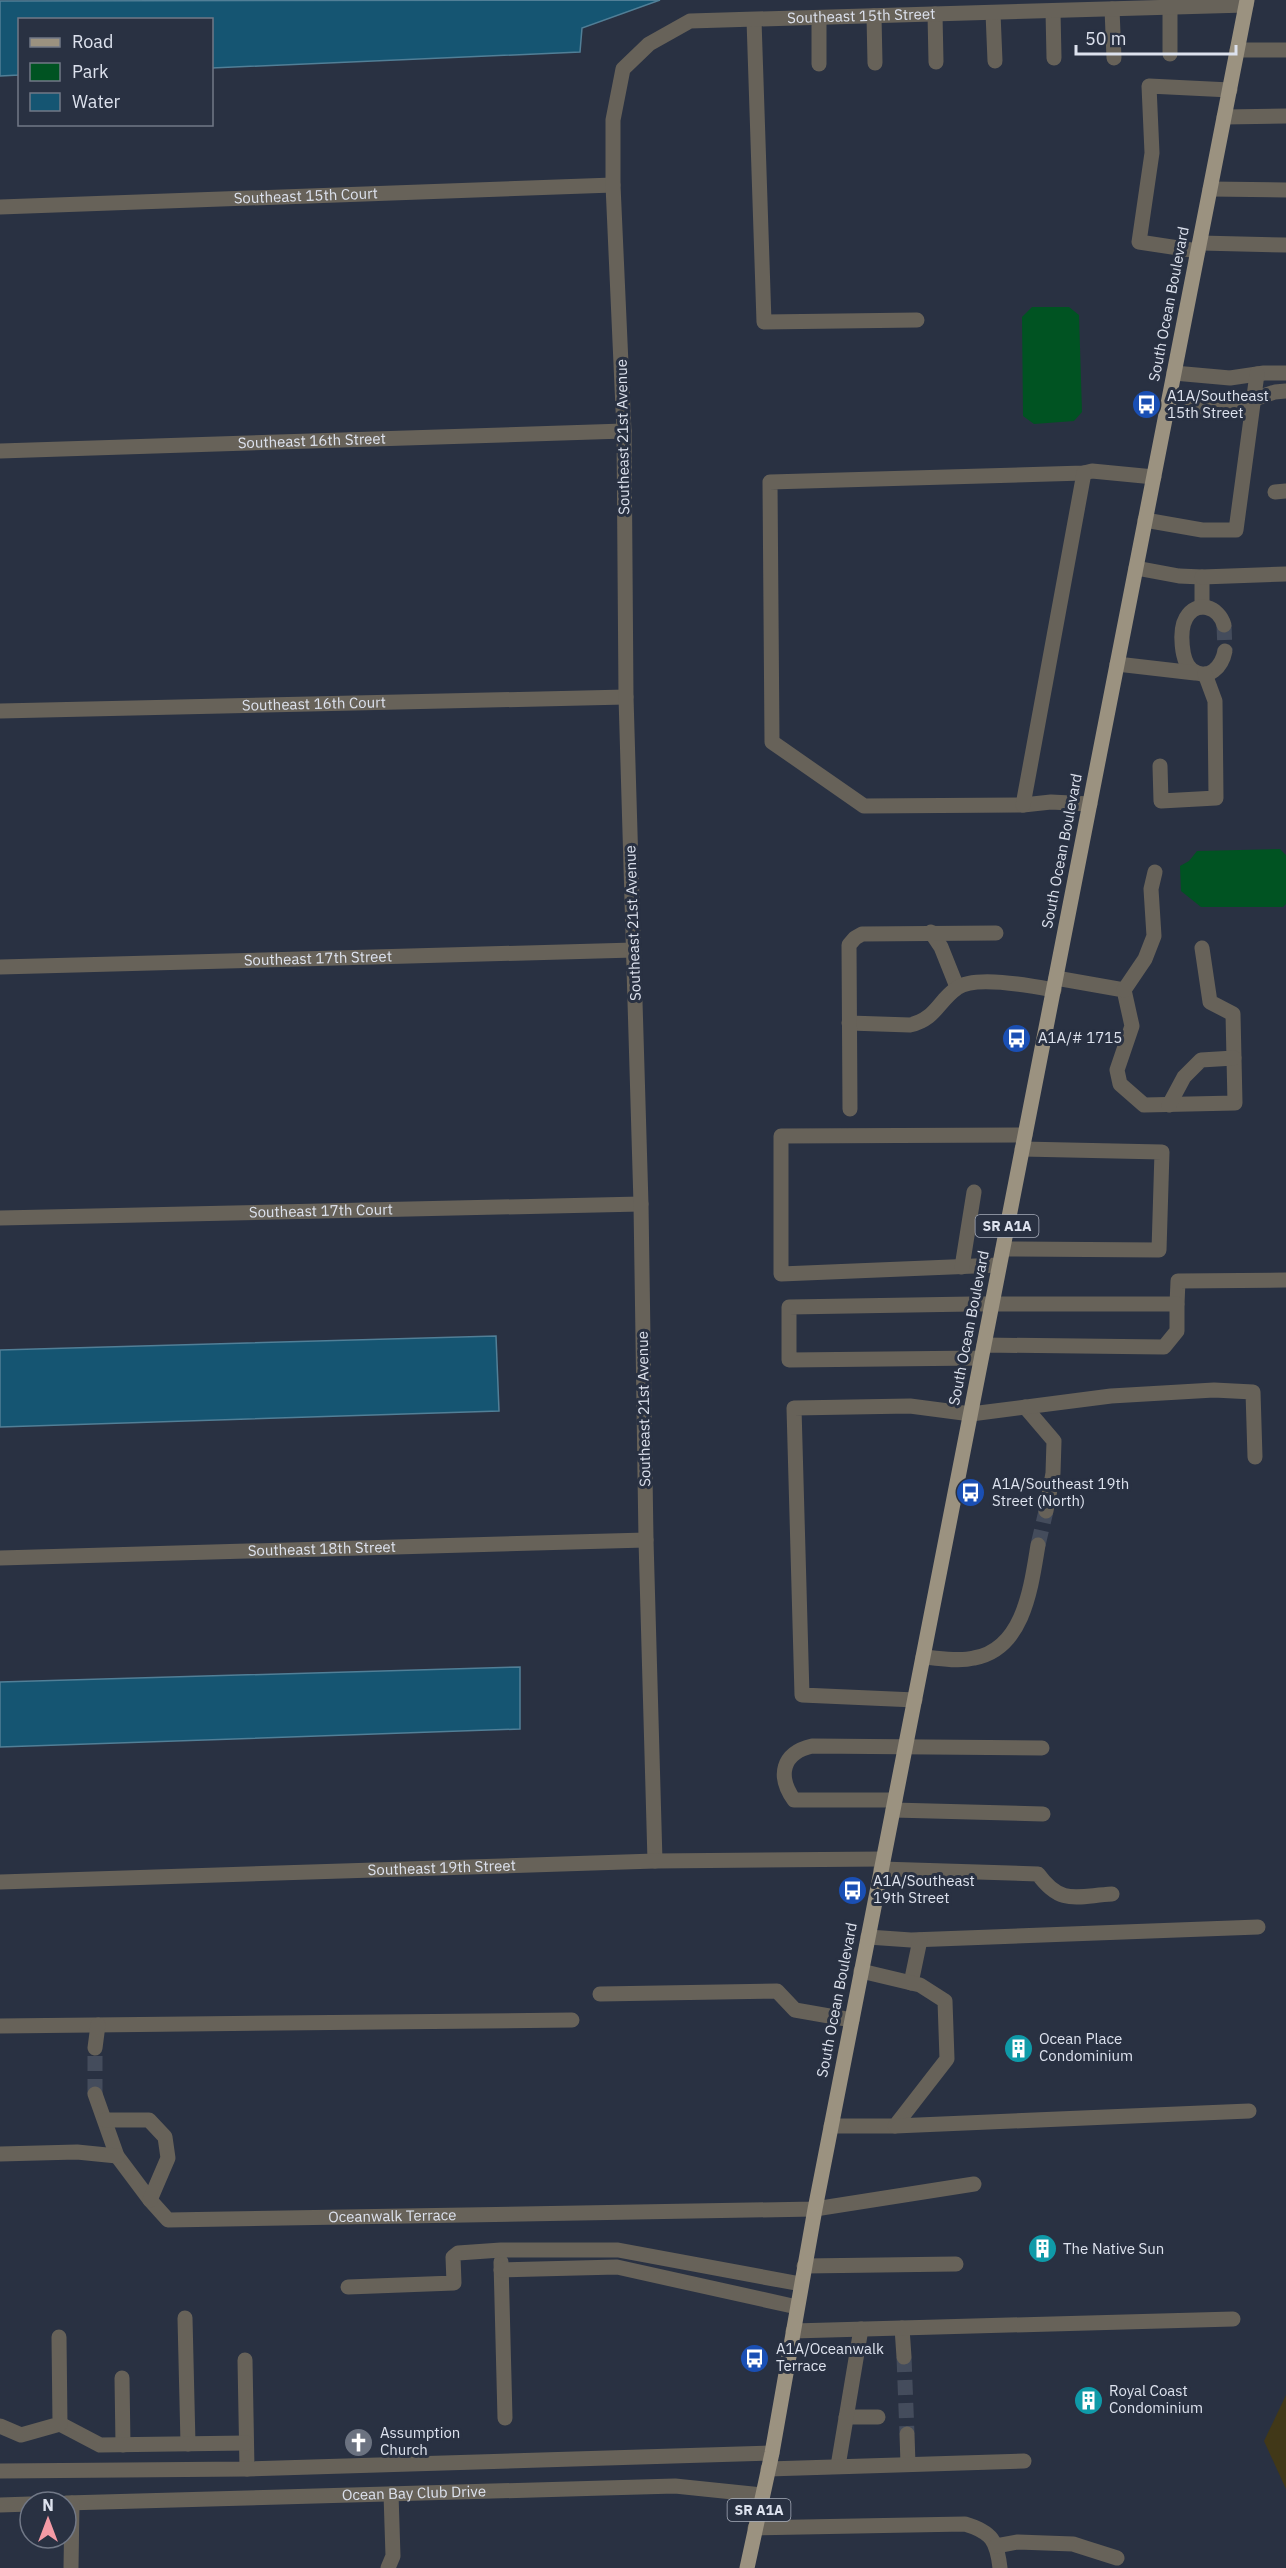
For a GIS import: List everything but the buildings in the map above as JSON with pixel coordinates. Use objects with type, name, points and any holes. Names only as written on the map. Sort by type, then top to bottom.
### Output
[{"type":"main road","name":"South Ocean Boulevard","points":[[772,2453],[804,2266],[861,1971],[1247,3]]},
{"type":"main road","name":"SR A1A","points":[[747,2568],[772,2453]]},
{"type":"street","name":"Southeast 15th Street","points":[[690,21],[1112,9],[1137,4],[1170,8],[1247,3]]},
{"type":"street","points":[[1170,8],[1170,54]]},
{"type":"street","points":[[1112,9],[1114,58]]},
{"type":"street","points":[[1053,11],[1054,58]]},
{"type":"street","points":[[993,13],[994,61]]},
{"type":"street","points":[[935,14],[936,62]]},
{"type":"street","points":[[874,16],[875,63]]},
{"type":"street","points":[[819,18],[819,64]]},
{"type":"street","points":[[754,20],[764,322],[917,320]]},
{"type":"street","name":"Southeast 21st Avenue","points":[[655,1861],[646,1540],[641,1204],[626,697],[624,431],[613,185],[613,120],[623,69],[649,44],[690,21]]},
{"type":"street","points":[[1237,50],[1286,50]]},
{"type":"street","points":[[1230,90],[1149,86],[1152,153],[1139,242],[1199,247],[1286,245]]},
{"type":"street","points":[[1224,117],[1286,116]]},
{"type":"street","name":"Southeast 15th Court","points":[[0,207],[613,185]]},
{"type":"street","points":[[1210,189],[1286,190]]},
{"type":"street","points":[[1174,373],[1230,378],[1286,373]]},
{"type":"street","points":[[1145,520],[1202,530],[1236,530],[1257,374]]},
{"type":"street","points":[[1168,406],[1227,408],[1275,392],[1286,392]]},
{"type":"street","name":"Southeast 16th Street","points":[[0,452],[624,431]]},
{"type":"street","points":[[1090,804],[1051,802],[1023,805],[864,806],[772,742],[770,482],[1092,471],[1154,477]]},
{"type":"street","points":[[1023,805],[1084,473]]},
{"type":"street","points":[[1136,568],[1179,576],[1202,577],[1286,574]]},
{"type":"street","points":[[1202,577],[1202,607]]},
{"type":"street","points":[[1160,766],[1161,801],[1216,798],[1215,701],[1200,673],[1187,666],[1182,657],[1184,623],[1193,610],[1202,607],[1215,610],[1222,615],[1224,625]]},
{"type":"street","points":[[1117,664],[1200,673],[1215,671],[1222,664],[1225,651]]},
{"type":"street","name":"Southeast 16th Court","points":[[0,711],[626,697]]},
{"type":"street","points":[[1155,872],[1151,889],[1154,936],[1145,959],[1124,990],[1132,1026],[1117,1070],[1120,1084],[1144,1105],[1235,1103],[1233,1014],[1210,1002],[1202,948]]},
{"type":"street","points":[[931,932],[941,947],[957,987]]},
{"type":"street","points":[[850,1109],[849,945],[862,934],[996,933]]},
{"type":"street","name":"Southeast 17th Street","points":[[0,968],[634,950]]},
{"type":"street","points":[[849,1023],[910,1025],[919,1023],[932,1015],[957,987],[993,981],[1124,990]]},
{"type":"street","points":[[1169,1104],[1184,1077],[1201,1060],[1234,1058]]},
{"type":"street","points":[[999,1265],[781,1274],[781,1136],[1024,1142],[1162,1152],[1159,1250],[1003,1249]]},
{"type":"street","points":[[962,1267],[974,1192]]},
{"type":"street","name":"Southeast 17th Court","points":[[0,1218],[641,1204]]},
{"type":"street","points":[[1177,1304],[789,1307],[789,1360],[1164,1347],[1177,1331],[1178,1281],[1286,1280]]},
{"type":"street","points":[[915,1700],[802,1695],[795,1408],[910,1406],[970,1414],[1111,1396],[1214,1390],[1253,1392],[1256,1457]]},
{"type":"street","points":[[1025,1407],[1054,1441],[1053,1473],[1046,1511]]},
{"type":"street","name":"Southeast 18th Street","points":[[0,1558],[646,1540]]},
{"type":"street","points":[[923,1657],[972,1659],[991,1654],[1008,1641],[1029,1597],[1038,1545]]},
{"type":"street","points":[[1042,1748],[812,1746],[800,1749],[790,1756],[785,1767],[787,1790],[795,1800],[1043,1814]]},
{"type":"street","name":"Southeast 19th Street","points":[[0,1882],[655,1861],[882,1864],[1038,1874],[1048,1889],[1060,1897],[1112,1894]]},
{"type":"street","points":[[868,1937],[920,1940],[1258,1927]]},
{"type":"street","points":[[911,1983],[920,1940]]},
{"type":"street","points":[[861,1971],[920,1985],[945,2001],[947,2060],[895,2126]]},
{"type":"street","points":[[600,1994],[777,1991],[795,2010],[852,2020]]},
{"type":"street","points":[[0,2026],[572,2020]]},
{"type":"street","points":[[95,2048],[98,2025]]},
{"type":"street","name":"Oceanwalk Terrace","points":[[95,2094],[117,2156],[168,2220],[815,2209],[974,2184]]},
{"type":"street","points":[[831,2126],[895,2126],[1249,2110]]},
{"type":"street","points":[[105,2120],[149,2120],[165,2137],[168,2158],[150,2200]]},
{"type":"street","points":[[0,2154],[77,2152],[117,2156]]},
{"type":"street","points":[[501,2250],[505,2418]]},
{"type":"street","points":[[348,2287],[454,2283],[453,2257],[458,2253],[501,2250],[618,2250],[801,2284]]},
{"type":"street","points":[[804,2266],[957,2264]]},
{"type":"street","points":[[501,2270],[617,2267],[797,2307]]},
{"type":"street","points":[[185,2318],[188,2444]]},
{"type":"street","points":[[793,2331],[1233,2319]]},
{"type":"street","points":[[902,2328],[904,2357]]},
{"type":"street","points":[[838,2466],[861,2329]]},
{"type":"street","points":[[59,2337],[60,2424]]},
{"type":"street","points":[[245,2360],[247,2469]]},
{"type":"street","points":[[122,2379],[123,2445]]},
{"type":"street","points":[[846,2417],[878,2417]]},
{"type":"street","points":[[0,2426],[21,2434],[60,2424],[100,2445],[246,2443]]},
{"type":"street","points":[[907,2434],[908,2464]]},
{"type":"street","points":[[0,2471],[247,2469],[772,2453]]},
{"type":"street","points":[[768,2469],[1024,2461]]},
{"type":"street","name":"Ocean Bay Club Drive","points":[[78,2503],[675,2486],[762,2495]]},
{"type":"street","points":[[388,2568],[393,2556],[392,2494]]},
{"type":"street","points":[[0,2505],[18,2504]]},
{"type":"street","points":[[755,2528],[965,2524],[981,2528],[994,2540],[1000,2568]]},
{"type":"street","points":[[996,2546],[1018,2542],[1073,2544],[1117,2558]]},
{"type":"street","points":[[70,2550],[71,2568]]},
{"type":"green space","points":[[1032,307],[1069,307],[1079,315],[1082,412],[1074,421],[1034,424],[1023,416],[1022,317]]},
{"type":"green space","points":[[1280,849],[1286,855],[1286,904],[1283,907],[1201,907],[1181,891],[1180,866],[1189,861],[1197,851]]},
{"type":"sand","points":[[1286,2395],[1286,2489],[1264,2441]]},
{"type":"water","points":[[660,0],[582,28],[580,52],[213,68],[213,18],[18,18],[18,75],[0,76],[0,1]]},
{"type":"water","points":[[496,1336],[499,1411],[0,1427],[0,1350]]},
{"type":"water","points":[[520,1667],[520,1729],[0,1747],[0,1682]]},
{"type":"tunnel","points":[[1224,625],[1225,651]]},
{"type":"tunnel","points":[[1038,1545],[1046,1511]]},
{"type":"tunnel","points":[[95,2048],[95,2094]]},
{"type":"tunnel","points":[[904,2357],[907,2434]]},
{"type":"place","name":"A1A/Southeast 15th Street","points":[[1146,405]]},
{"type":"place","name":"A1A/# 1715","points":[[1017,1038]]},
{"type":"place","name":"A1A/Southeast 19th Street (North)","points":[[971,1493]]},
{"type":"place","name":"A1A/Southeast 19th Street","points":[[852,1890]]},
{"type":"place","name":"Ocean Place Condominium","points":[[1018,2048]]},
{"type":"place","name":"The Native Sun","points":[[1042,2249]]},
{"type":"place","name":"A1A/Oceanwalk Terrace","points":[[755,2358]]},
{"type":"place","name":"Royal Coast Condominium","points":[[1088,2400]]},
{"type":"place","name":"Assumption Church","points":[[359,2442]]}]
